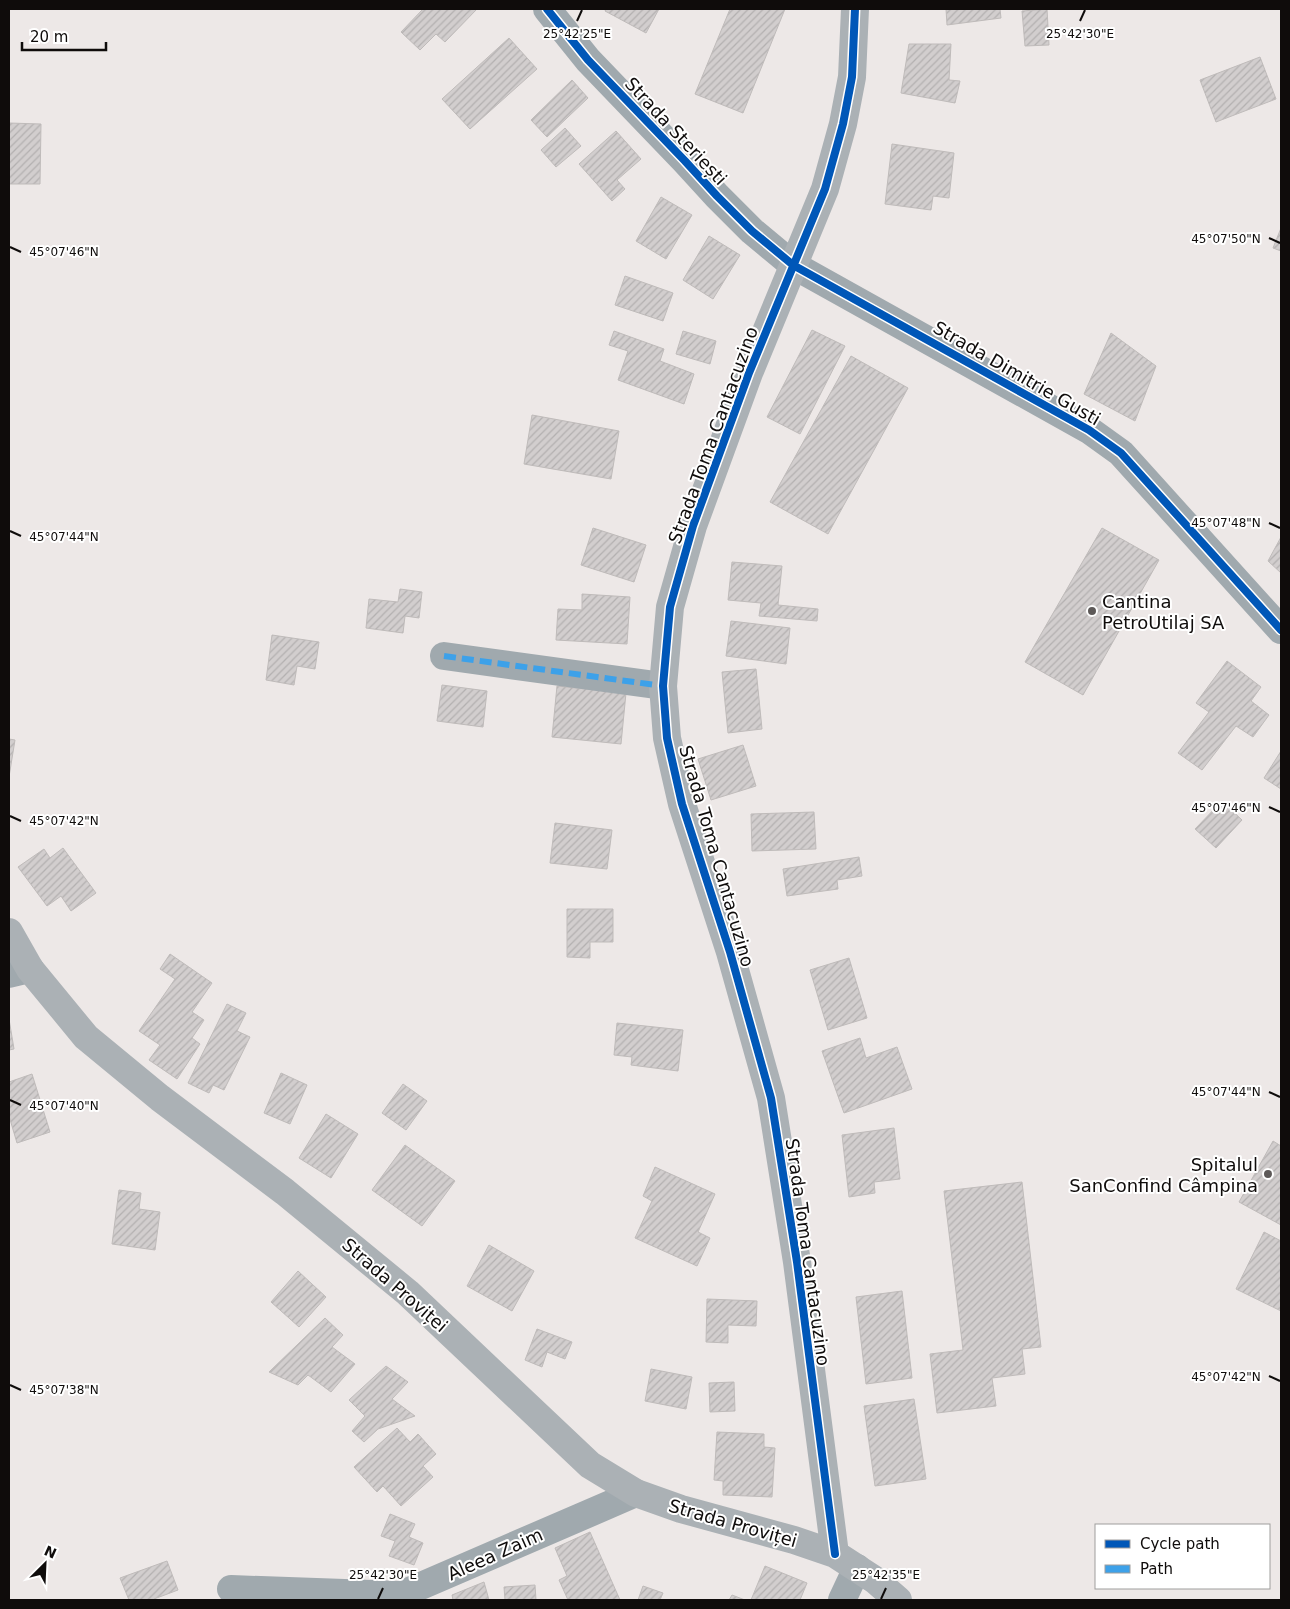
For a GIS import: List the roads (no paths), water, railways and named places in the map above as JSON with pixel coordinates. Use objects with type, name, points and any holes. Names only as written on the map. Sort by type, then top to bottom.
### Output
[{"type":"street","name":"Strada Steriești","points":[[547,9],[588,60],[686,161],[717,196],[752,231],[792,265]]},
{"type":"street","name":"Strada Toma Cantacuzino","points":[[846,1561],[771,1098],[730,952],[682,804],[667,738],[663,686],[670,607],[693,526],[749,373],[825,189],[843,124],[852,77],[855,9]]},
{"type":"street","name":"Strada Dimitrie Gusti","points":[[792,265],[1089,430],[1121,453],[1281,630]]},
{"type":"street","points":[[444,656],[663,686]]},
{"type":"street","name":"Strada Proviței","points":[[9,932],[19,972],[86,1037],[160,1098],[284,1192],[408,1294],[590,1464],[636,1493],[681,1509],[794,1540],[846,1561],[875,1580],[898,1600]]},
{"type":"street","name":"Aleea Zaim","points":[[231,1589],[400,1595],[636,1493]]},
{"type":"street","points":[[842,1600],[846,1561]]},
{"type":"place","name":"Cantina PetroUtilaj SA","points":[[1092,611]]},
{"type":"place","name":"Spitalul SanConfind Câmpina","points":[[1268,1174]]}]
